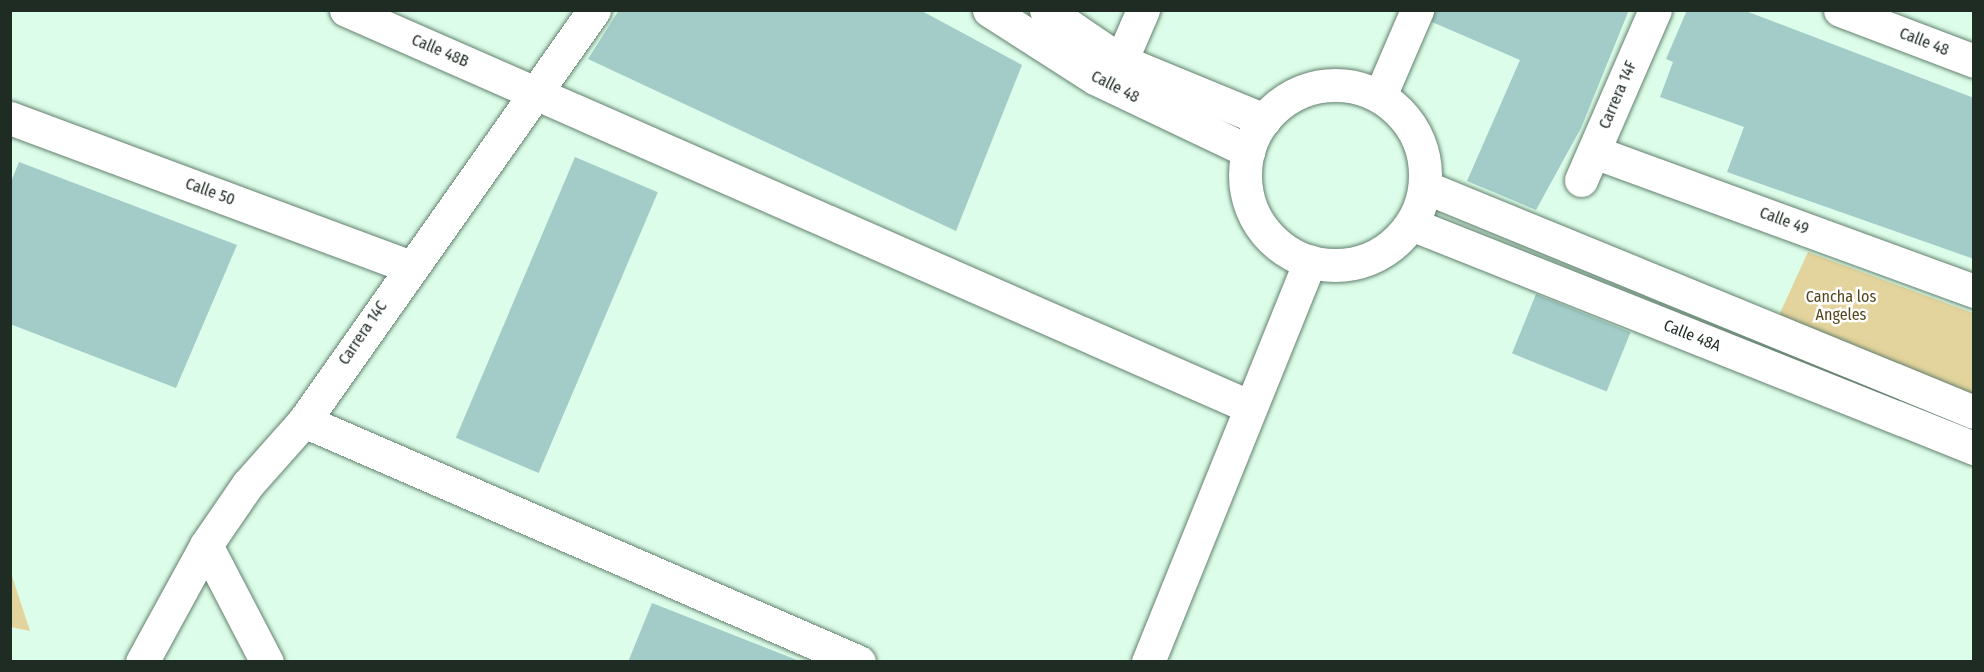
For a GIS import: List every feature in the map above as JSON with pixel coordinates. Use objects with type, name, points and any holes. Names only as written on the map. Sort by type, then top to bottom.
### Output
[{"type":"street","name":"Calle 48B","points":[[346,10],[1248,405]]},
{"type":"street","name":"Carrera 14C","points":[[142,662],[206,545],[248,484],[304,421],[409,266],[594,10]]},
{"type":"street","name":"Calle 48","points":[[989,10],[1095,78],[1248,151]]},
{"type":"street","name":"Calle 48","points":[[1046,10],[1121,61],[1264,120]]},
{"type":"street","points":[[1121,61],[1143,10]]},
{"type":"street","points":[[1380,96],[1417,10]]},
{"type":"street","name":"Carrera 14F","points":[[1588,166],[1654,10]]},
{"type":"street","name":"Calle 48","points":[[1840,10],[1974,61]]},
{"type":"street","points":[[1330,85],[1356,87],[1380,96],[1401,112],[1416,135],[1424,160],[1425,187],[1411,224],[1392,245],[1367,259],[1339,265],[1310,261],[1285,250],[1264,231],[1250,206],[1245,179],[1248,151],[1264,120],[1297,94],[1330,85]]},
{"type":"street","name":"Calle 50","points":[[10,118],[409,266]]},
{"type":"street","name":"Calle 49","points":[[1588,166],[1974,291]]},
{"type":"street","points":[[1425,187],[1974,412]]},
{"type":"street","name":"Calle 48A","points":[[1411,224],[1974,448]]},
{"type":"street","points":[[1148,662],[1248,405],[1310,261]]},
{"type":"street","points":[[304,421],[859,662]]},
{"type":"street","points":[[206,545],[267,662]]},
{"type":"green space","name":"Cancha los Angeles","points":[[1808,252],[1973,313],[1973,396],[1775,324]]},
{"type":"green space","points":[[11,573],[30,631],[11,627]]},
{"type":"building","points":[[619,10],[920,10],[1022,65],[956,231],[588,59]]},
{"type":"building","points":[[1435,10],[1629,10],[1581,128],[1536,210],[1467,181],[1520,60],[1432,22]]},
{"type":"building","points":[[1687,10],[1743,10],[1974,98],[1974,259],[1727,172],[1744,127],[1660,97],[1673,62],[1666,59]]},
{"type":"building","points":[[575,157],[658,192],[539,473],[456,438]]},
{"type":"building","points":[[19,162],[237,245],[176,388],[10,324],[10,184]]},
{"type":"building","points":[[1536,294],[1631,332],[1607,392],[1512,353]]},
{"type":"building","points":[[652,603],[797,660],[796,662],[628,662]]}]
